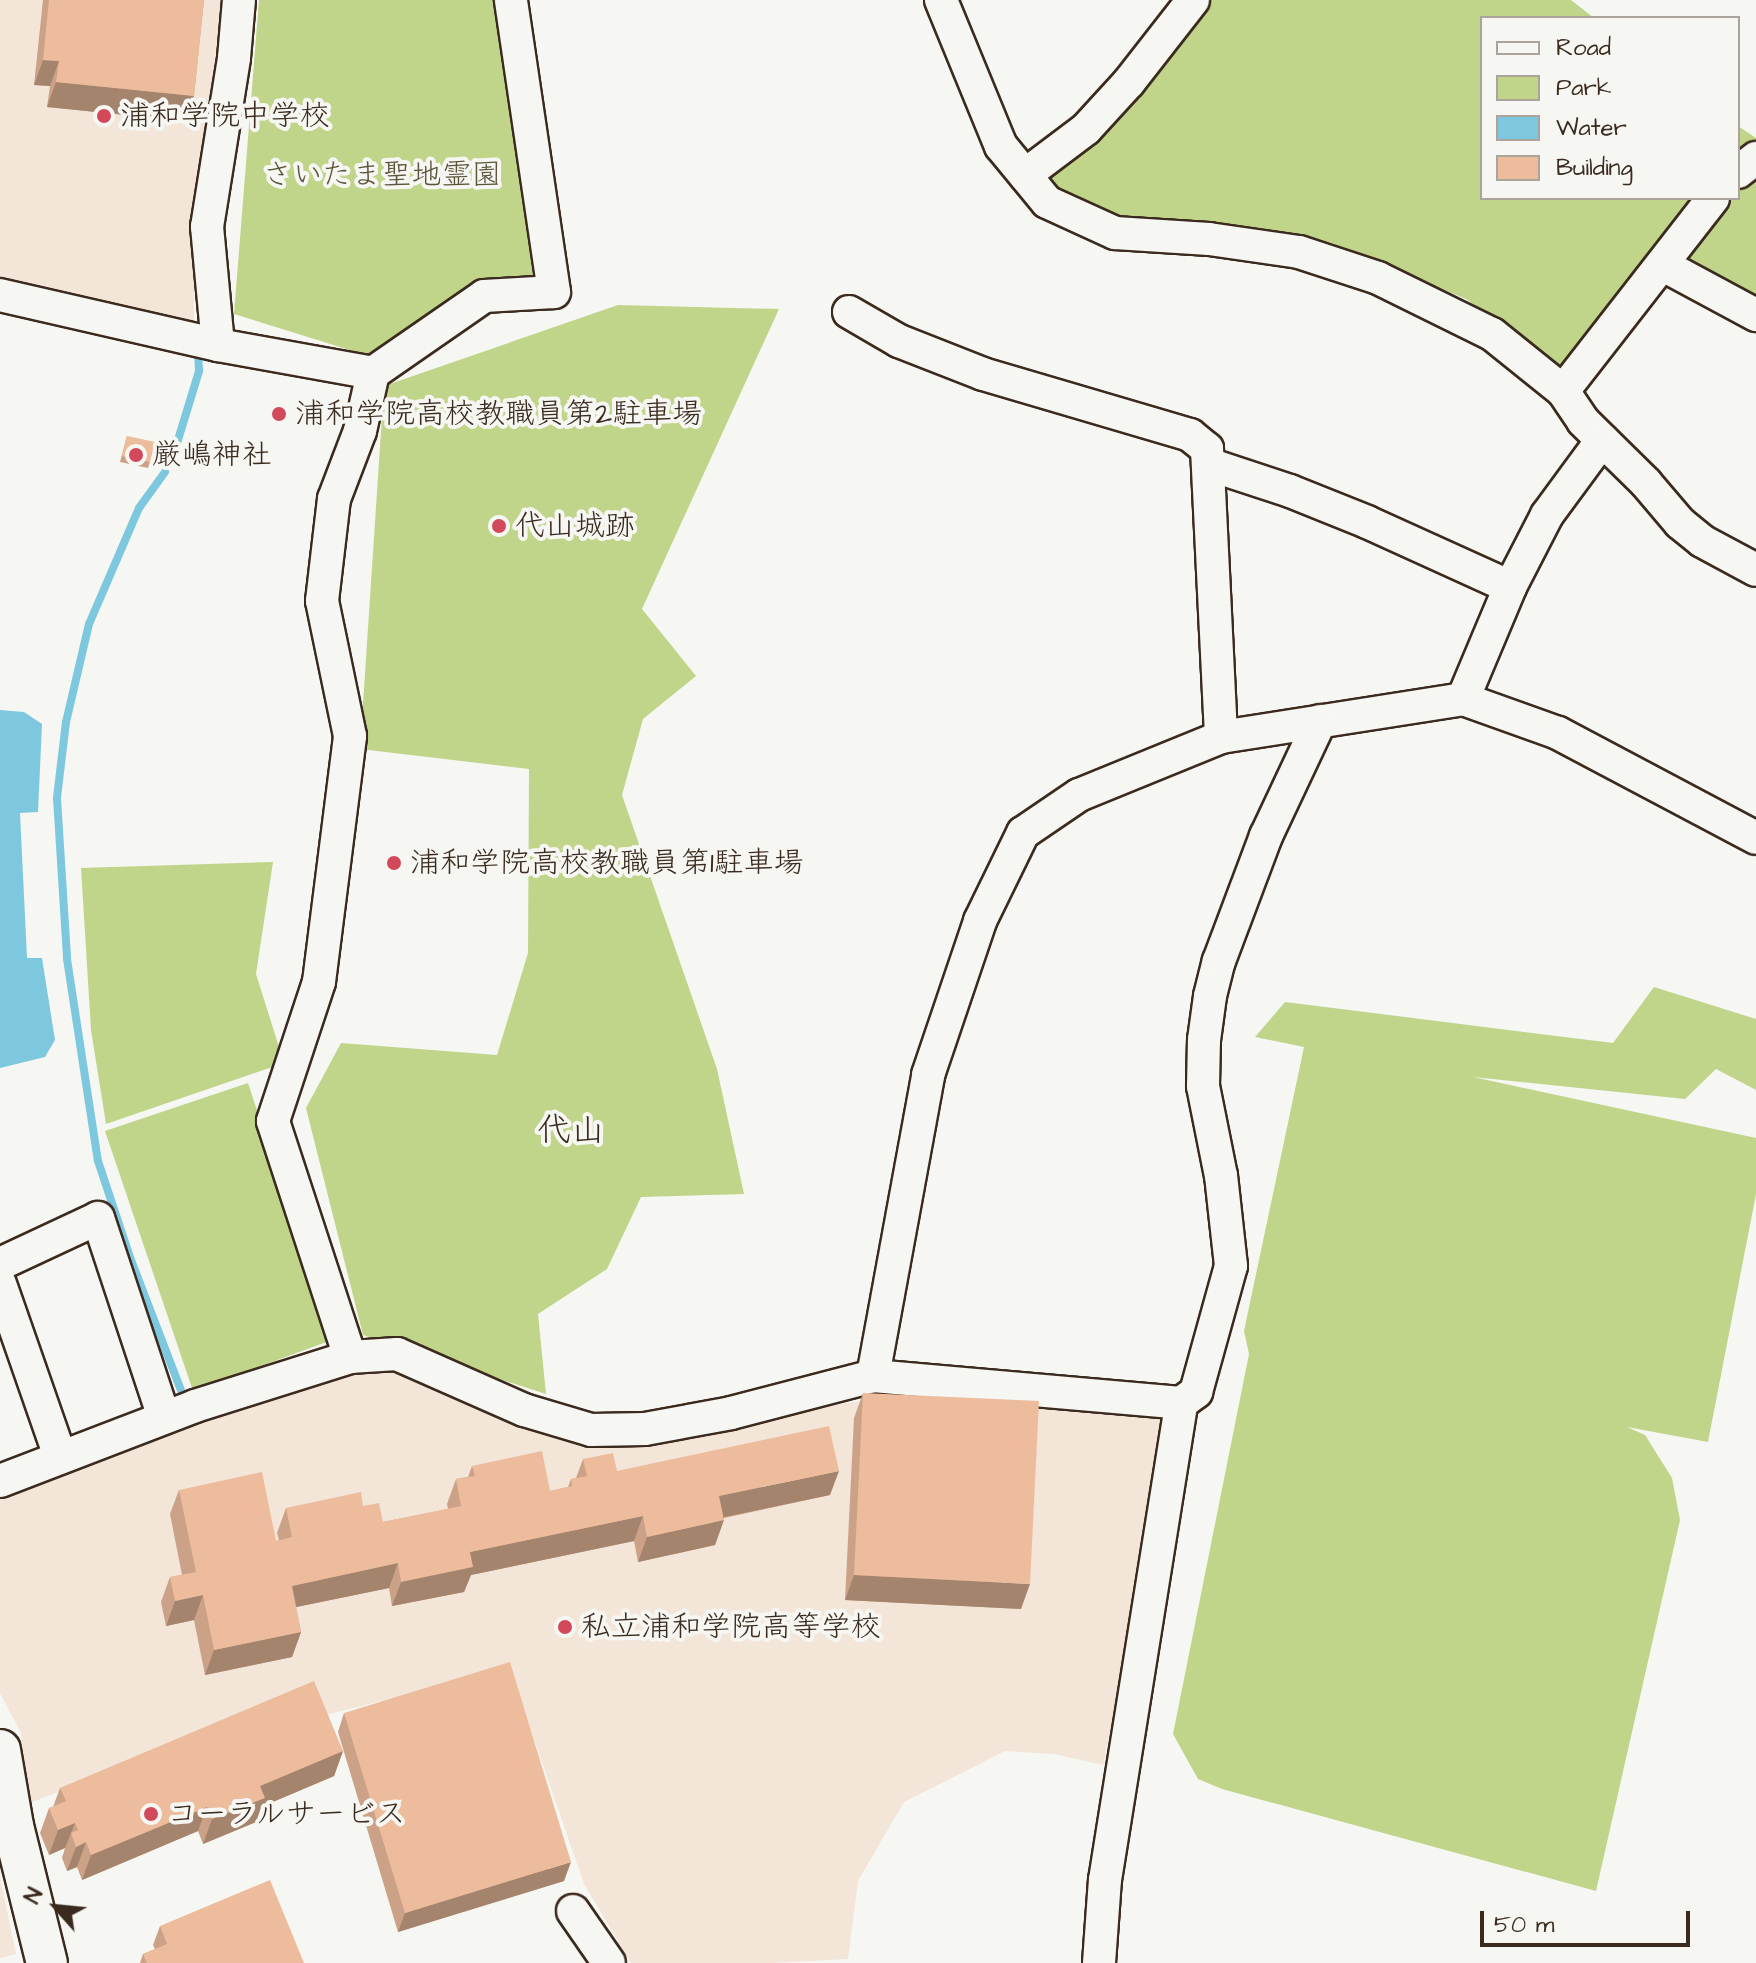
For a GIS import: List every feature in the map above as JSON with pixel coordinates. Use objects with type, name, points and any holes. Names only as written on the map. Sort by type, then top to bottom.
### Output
[{"type":"street","points":[[218,345],[207,227],[234,58],[239,0]]},
{"type":"street","points":[[350,1357],[273,1121],[319,982],[350,736],[322,601],[334,499],[360,431],[373,373],[484,296],[554,292],[511,0]]},
{"type":"street","points":[[941,0],[1001,146],[1047,202],[1115,233],[1209,239],[1299,252],[1378,278],[1492,334],[1563,391],[1583,421],[1691,532],[1725,556],[1756,570]]},
{"type":"street","points":[[1025,175],[1086,129],[1129,82],[1193,0]]},
{"type":"street","points":[[1740,170],[1756,158]]},
{"type":"street","points":[[1563,391],[1712,200]]},
{"type":"street","points":[[1663,265],[1756,315]]},
{"type":"street","points":[[0,295],[218,345],[373,373]]},
{"type":"street","points":[[849,312],[899,341],[983,374],[1190,435],[1207,449],[1221,737]]},
{"type":"street","points":[[1463,699],[1510,587],[1547,515],[1602,440]]},
{"type":"street","points":[[1208,464],[1367,522],[1510,587]]},
{"type":"street","points":[[873,1376],[928,1075],[980,921],[1023,833],[1079,795],[1221,737],[1463,699],[1558,733],[1756,838]]},
{"type":"street","points":[[0,1481],[181,1411],[350,1357],[397,1354],[524,1410],[591,1430],[645,1429],[731,1413],[873,1376],[1181,1403],[1196,1392],[1231,1266],[1225,1201],[1203,1086],[1204,1040],[1210,996],[1219,961],[1266,836],[1320,721]]},
{"type":"street","points":[[0,1264],[98,1218],[181,1411]]},
{"type":"street","points":[[0,1284],[60,1456]]},
{"type":"street","points":[[1099,1963],[1107,1864],[1181,1403]]},
{"type":"street","points":[[0,1750],[7,1831],[47,1963]]},
{"type":"street","points":[[573,1911],[609,1963]]},
{"type":"shaded area","name":"浦和学院中学校","points":[[0,0],[222,0],[194,228],[194,327],[0,280]]},
{"type":"shaded area","name":"私立浦和学院高等学校","points":[[380,1353],[548,1425],[743,1421],[912,1392],[1167,1412],[1139,1585],[1103,1765],[1054,1754],[1005,1751],[904,1802],[858,1881],[848,1959],[770,1963],[631,1963],[584,1884],[510,1669],[317,1717],[309,1694],[30,1803],[21,1733],[0,1693],[0,1499]]},
{"type":"shaded area","points":[[0,1877],[16,1954],[0,1958]]},
{"type":"green space","name":"さいたま聖地霊園","points":[[259,0],[496,0],[536,277],[472,284],[369,356],[234,314]]},
{"type":"green space","points":[[1206,0],[1571,0],[1591,16],[1480,16],[1480,200],[1740,200],[1740,127],[1756,138],[1756,304],[1683,263],[1565,370],[1466,299],[1332,243],[1267,231],[1114,224],[1043,182]]},
{"type":"green space","points":[[618,305],[779,309],[642,609],[696,676],[643,719],[622,795],[717,1069],[744,1194],[641,1197],[607,1269],[538,1314],[546,1394],[363,1335],[306,1108],[341,1043],[497,1055],[528,953],[529,769],[360,749],[384,386]]},
{"type":"green space","points":[[273,862],[256,974],[284,1063],[106,1124],[91,1030],[81,868]]},
{"type":"green space","points":[[1654,987],[1756,1019],[1756,1090],[1716,1069],[1685,1099],[1473,1077],[1756,1138],[1756,1194],[1708,1442],[1627,1427],[1645,1435],[1672,1478],[1680,1520],[1596,1891],[1222,1789],[1198,1779],[1173,1734],[1249,1354],[1244,1331],[1304,1047],[1255,1037],[1285,1002],[1613,1043]]},
{"type":"green space","points":[[248,1083],[332,1340],[193,1391],[105,1131]]},
{"type":"water","points":[[0,710],[24,712],[42,724],[38,812],[20,813],[27,958],[42,958],[55,1040],[45,1057],[0,1068]]},
{"type":"building","points":[[49,0],[204,0],[194,96],[56,82],[59,61],[43,60]]},
{"type":"building","name":"厳嶋神社","points":[[127,436],[155,442],[150,462],[122,456]]},
{"type":"building","points":[[863,1393],[1039,1401],[1030,1584],[854,1575]]},
{"type":"building","points":[[829,1426],[839,1471],[719,1496],[724,1520],[647,1537],[643,1516],[470,1552],[473,1567],[401,1582],[398,1563],[292,1586],[301,1632],[214,1650],[203,1595],[175,1601],[170,1577],[196,1572],[179,1490],[262,1472],[276,1541],[292,1537],[286,1508],[361,1492],[363,1506],[379,1503],[383,1522],[461,1506],[456,1479],[475,1476],[472,1466],[542,1451],[550,1491],[572,1486],[571,1479],[587,1476],[583,1459],[613,1453],[617,1471]]},
{"type":"building","points":[[510,1662],[571,1862],[405,1913],[344,1713]]},
{"type":"building","points":[[314,1681],[343,1751],[260,1786],[265,1798],[212,1819],[207,1807],[91,1855],[86,1842],[76,1847],[71,1833],[78,1830],[75,1823],[58,1830],[49,1808],[66,1801],[60,1788]]},
{"type":"building","points":[[270,1880],[304,1963],[147,1963],[143,1954],[167,1944],[160,1926]]},
{"type":"waterway","points":[[174,453],[199,371],[198,349]]},
{"type":"waterway","points":[[165,472],[139,508],[89,624],[66,722],[57,798],[67,959],[98,1161],[131,1260],[181,1390]]},
{"type":"place","name":"浦和学院中学校","points":[[104,116]]},
{"type":"place","name":"浦和学院高校教職員第2駐車場","points":[[279,414]]},
{"type":"place","name":"厳嶋神社","points":[[136,455]]},
{"type":"place","name":"代山城跡","points":[[499,526]]},
{"type":"place","name":"浦和学院高校教職員第1駐車場","points":[[394,863]]},
{"type":"place","name":"私立浦和学院高等学校","points":[[565,1627]]},
{"type":"place","name":"コーラルサービス","points":[[151,1814]]},
{"type":"district","name":"代山","points":[[571,1132]]}]
